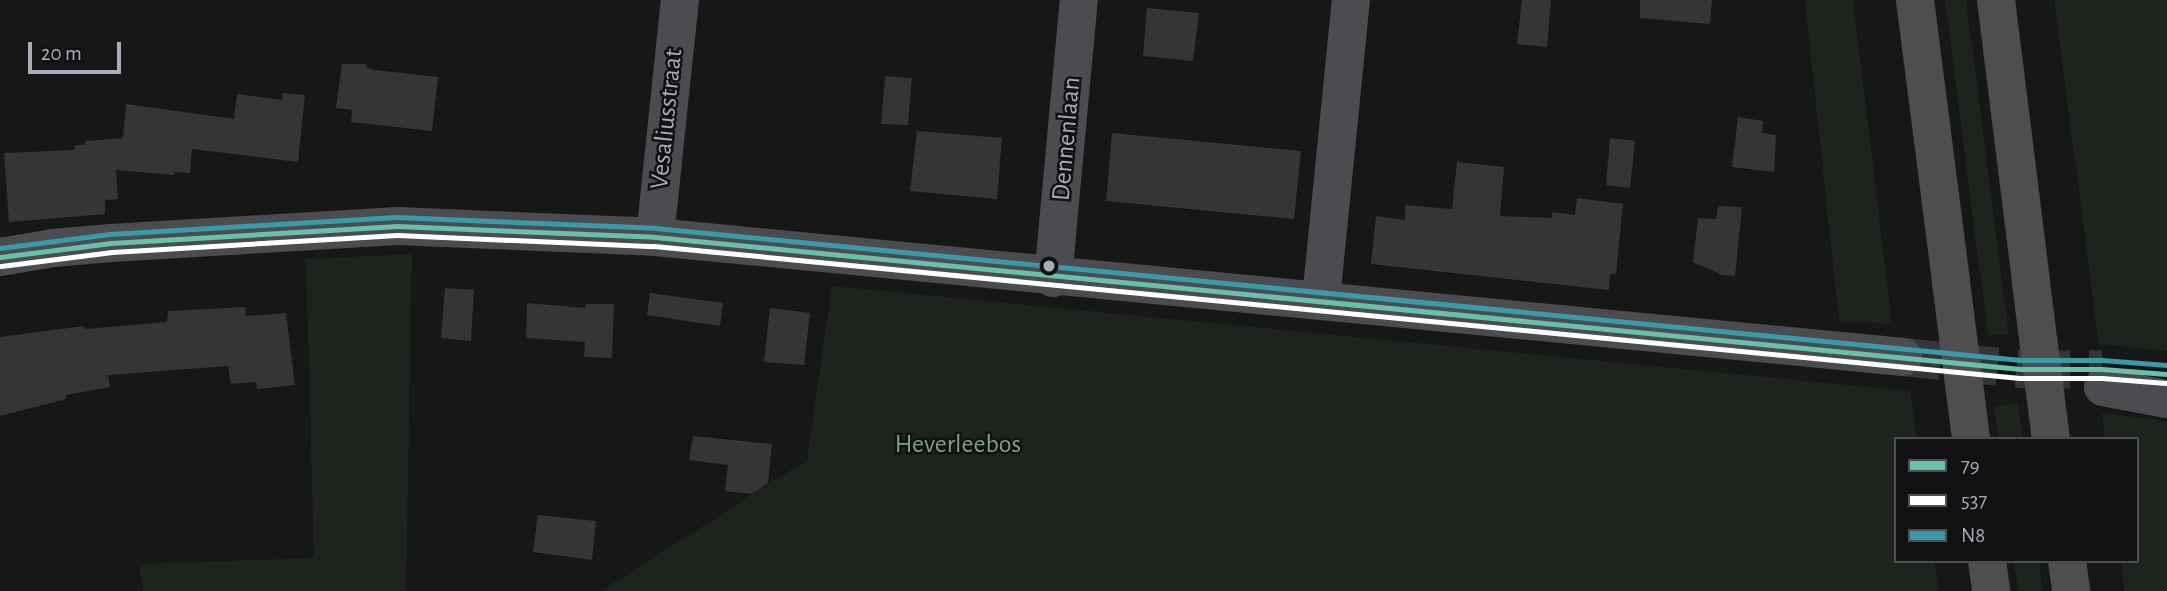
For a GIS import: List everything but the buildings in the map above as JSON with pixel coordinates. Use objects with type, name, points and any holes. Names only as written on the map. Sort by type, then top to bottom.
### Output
[{"type":"highway","points":[[1915,0],[1971,437]]},
{"type":"highway","points":[[1996,0],[2051,437]]},
{"type":"highway","points":[[1987,563],[1991,591]]},
{"type":"highway","points":[[2067,563],[2071,591]]},
{"type":"street","name":"Vesaliusstraat","points":[[655,237],[680,0]]},
{"type":"street","name":"Dennenlaan","points":[[1053,278],[1079,0]]},
{"type":"street","points":[[1321,299],[1351,0]]},
{"type":"street","points":[[0,257],[53,248],[111,243],[397,226],[655,237],[1053,278],[1321,299],[1903,357]]},
{"type":"street","points":[[2167,374],[2103,378],[2167,399]]},
{"type":"green space","points":[[1805,0],[1853,0],[1892,324],[1839,322]]},
{"type":"green space","points":[[1945,0],[1966,0],[2009,335],[1988,335]]},
{"type":"green space","points":[[2054,0],[2167,0],[2167,351],[2099,344]]},
{"type":"green space","points":[[412,254],[406,591],[143,591],[139,564],[314,558],[306,259]]},
{"type":"green space","name":"Heverleebos","points":[[832,286],[1910,391],[1917,437],[1894,437],[1894,563],[1934,563],[1939,591],[601,591],[807,460]]},
{"type":"green space","points":[[2018,403],[2023,437],[1998,437],[1994,406]]},
{"type":"green space","points":[[2102,413],[2167,421],[2167,591],[2124,591],[2121,563],[2139,563],[2139,437],[2105,437]]},
{"type":"green space","points":[[2014,563],[2039,563],[2043,591],[2018,591]]},
{"type":"tunnel","points":[[1903,357],[2032,370],[2102,369]]},
{"type":"transit line","name":"N8","points":[[0,248],[110,234],[396,217],[655,228],[2021,360],[2102,360],[2167,365]]},
{"type":"transit line","name":"79","points":[[0,257],[111,243],[397,226],[655,237],[2021,369],[2102,369],[2167,374]]},
{"type":"transit line","name":"537","points":[[1,266],[112,252],[397,235],[654,246],[2020,378],[2102,378],[2166,383]]}]
